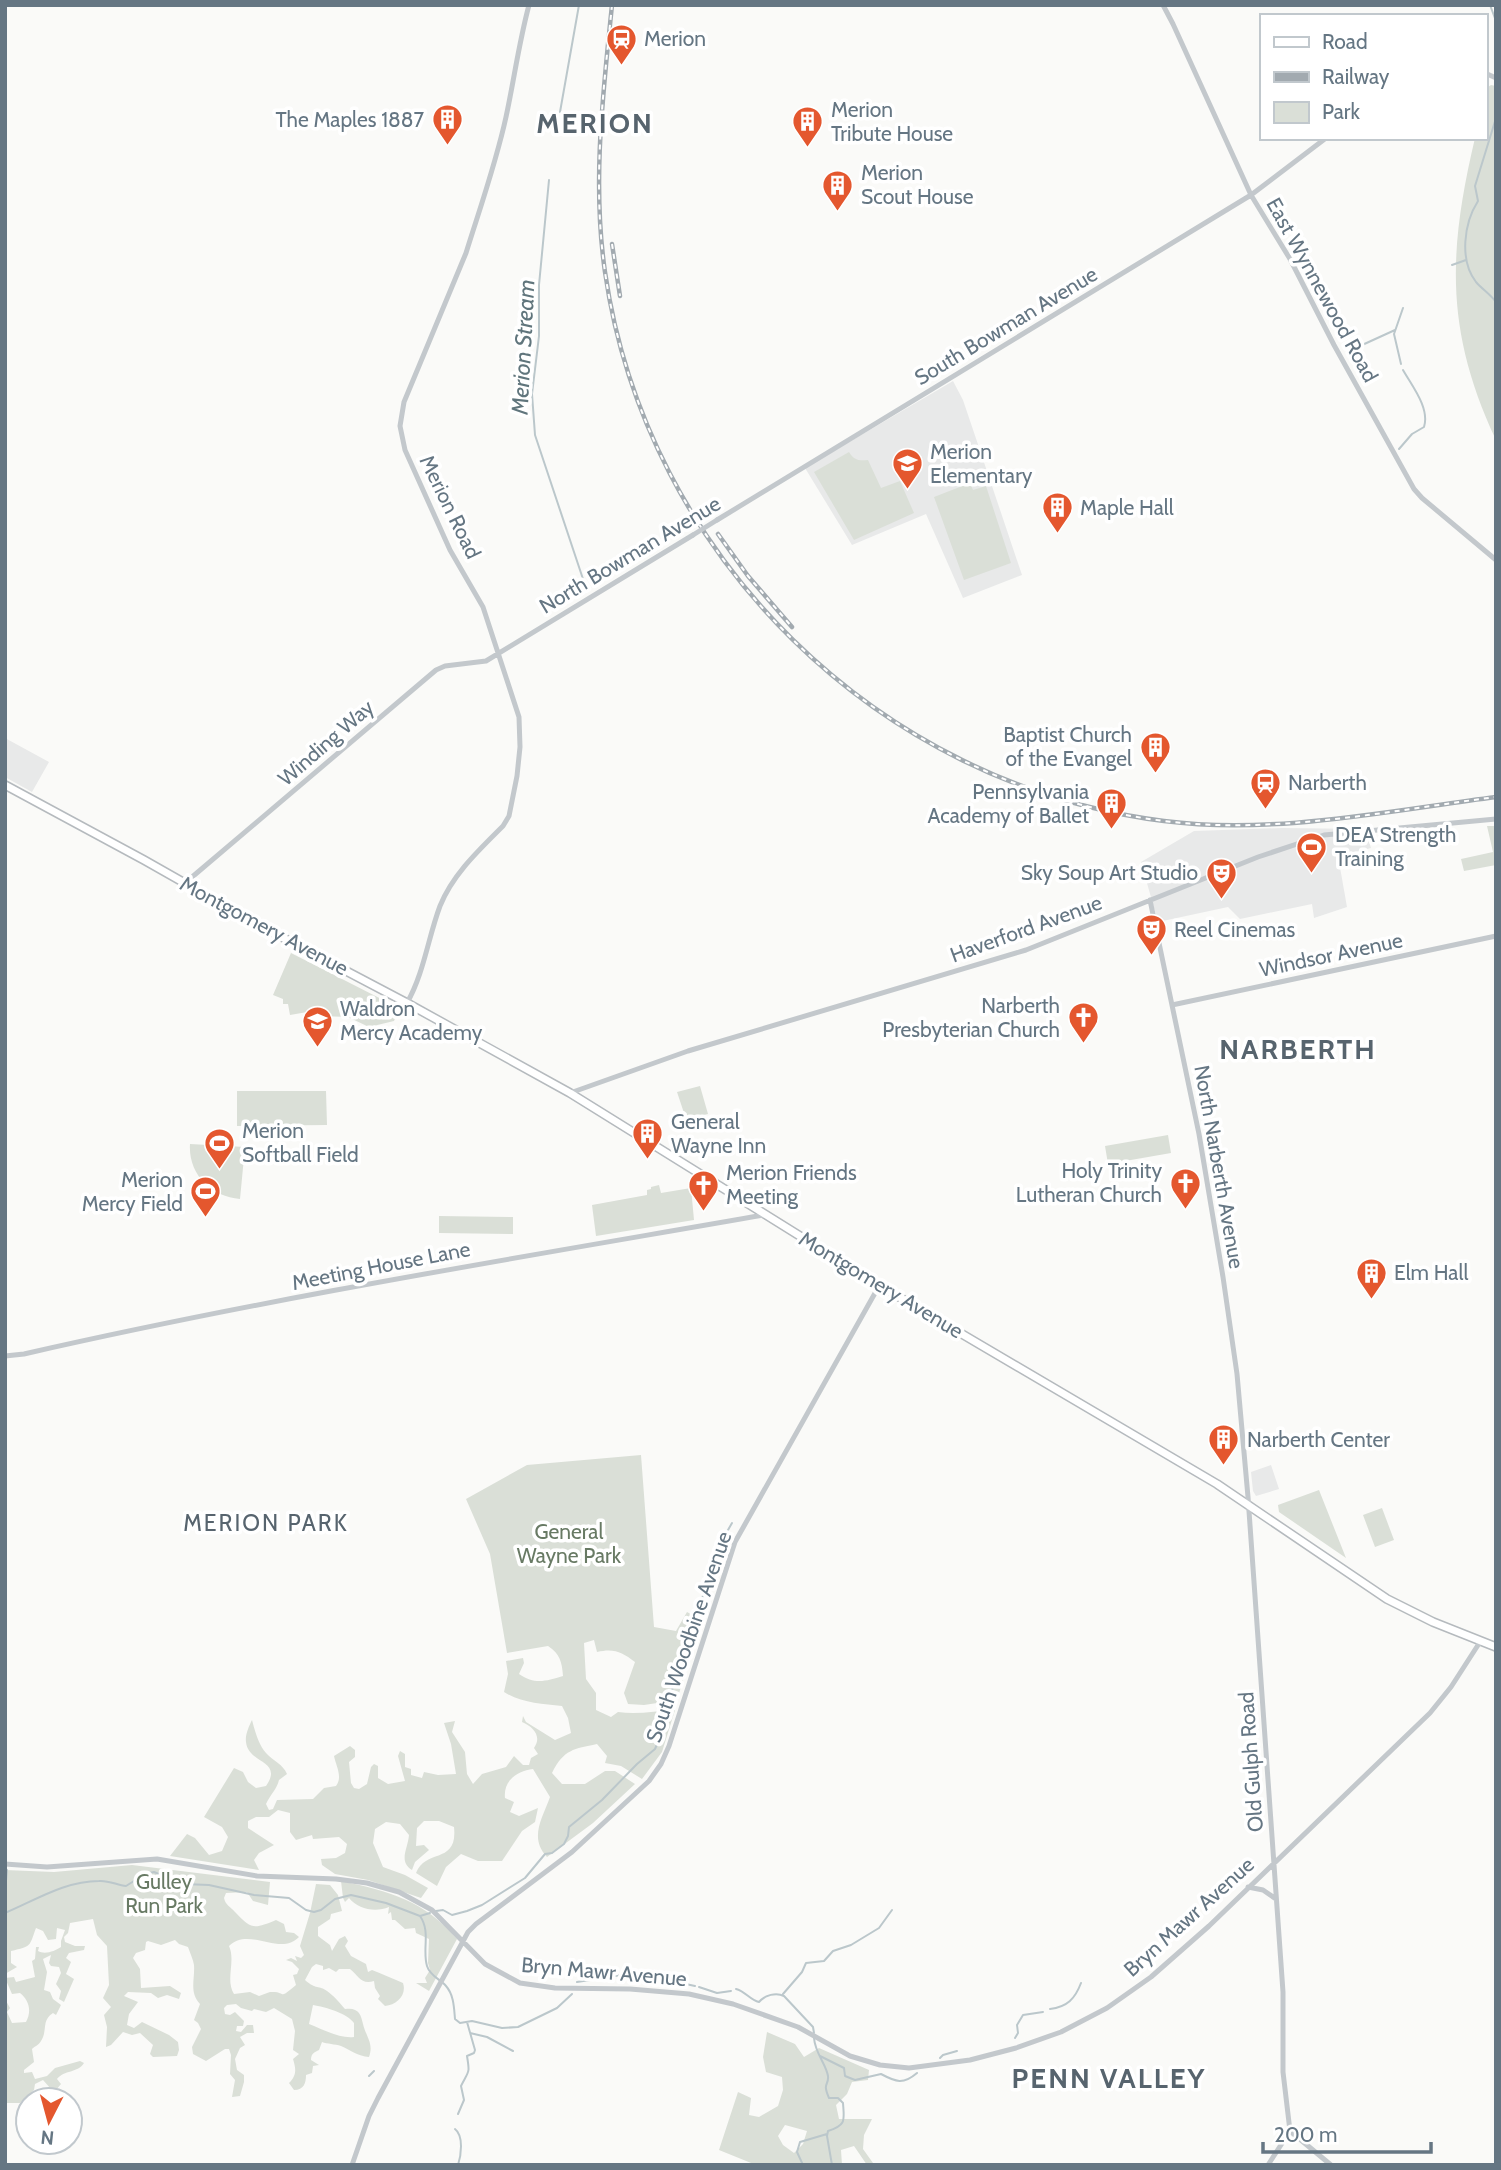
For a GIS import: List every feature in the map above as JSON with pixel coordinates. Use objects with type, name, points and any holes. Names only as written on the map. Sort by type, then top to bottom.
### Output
[{"type":"main road","name":"Montgomery Avenue","points":[[5,785],[570,1093],[879,1286],[1190,1468],[1387,1599],[1496,1647]]},
{"type":"street","name":"Merion Road","points":[[407,1003],[426,955],[441,903],[452,882],[509,816],[519,759],[519,717],[500,653],[483,607],[450,550],[405,450],[400,426],[404,402],[466,253],[506,116],[529,5]]},
{"type":"street","name":"East Wynnewood Road","points":[[1163,5],[1251,195],[1290,259],[1414,489],[1496,560]]},
{"type":"street","name":"South Bowman Avenue","points":[[778,483],[1251,195],[1323,140]]},
{"type":"street","name":"North Bowman Avenue","points":[[500,653],[778,483]]},
{"type":"street","name":"Winding Way","points":[[186,883],[436,670],[457,664],[485,661],[500,653]]},
{"type":"street","name":"Haverford Avenue","points":[[570,1093],[688,1051],[1026,950],[1258,857],[1324,835],[1496,819]]},
{"type":"street","name":"North Narberth Avenue","points":[[1150,900],[1199,1133],[1217,1239],[1237,1374],[1248,1505]]},
{"type":"street","name":"Windsor Avenue","points":[[1172,1005],[1496,936]]},
{"type":"street","name":"Meeting House Lane","points":[[5,1356],[506,1258],[764,1215]]},
{"type":"street","name":"South Woodbine Avenue","points":[[352,2165],[369,2116],[462,1942],[476,1924],[572,1852],[649,1781],[661,1764],[735,1542],[879,1286]]},
{"type":"street","name":"Old Gulph Road","points":[[1248,1505],[1283,1992],[1283,2072],[1290,2131]]},
{"type":"street","name":"Bryn Mawr Avenue","points":[[5,1864],[47,1867],[157,1859],[257,1876],[367,1883],[398,1892],[432,1910],[485,1964],[520,1983],[555,1988],[630,1989],[689,1994],[733,2004],[808,2033],[850,2056],[880,2065],[909,2068],[970,2060],[1061,2032],[1107,2008],[1140,1985],[1209,1926],[1430,1713],[1451,1687],[1480,1642]]},
{"type":"street","points":[[1247,1887],[1264,1890],[1276,1899]]},
{"type":"street","points":[[1268,2165],[1290,2131],[1331,2165]]},
{"type":"shaded area","name":"Merion Elementary","points":[[953,381],[963,400],[1022,575],[963,598],[926,514],[852,545],[805,468]]},
{"type":"shaded area","points":[[5,738],[49,762],[32,792],[5,777]]},
{"type":"shaded area","points":[[1365,829],[1371,848],[1338,856],[1347,907],[1314,918],[1312,904],[1240,919],[1228,907],[1158,922],[1141,862],[1194,831]]},
{"type":"shaded area","points":[[1271,1465],[1279,1489],[1256,1496],[1251,1472]]},
{"type":"green space","points":[[1496,86],[1496,440],[1467,363],[1456,291],[1456,255],[1466,179],[1475,140],[1487,140],[1488,87]]},
{"type":"green space","points":[[849,452],[857,459],[868,460],[881,488],[900,481],[914,513],[854,540],[814,472]]},
{"type":"green space","points":[[970,483],[973,490],[986,486],[1011,563],[964,580],[934,497]]},
{"type":"green space","points":[[1487,826],[1496,826],[1496,865],[1464,871],[1461,859],[1493,852]]},
{"type":"green space","points":[[291,953],[399,1008],[394,1021],[369,1027],[348,1017],[320,1016],[319,1010],[290,1015],[288,1004],[283,1004],[283,999],[273,995]]},
{"type":"green space","points":[[700,1086],[708,1114],[686,1119],[677,1092]]},
{"type":"green space","points":[[237,1091],[326,1091],[327,1125],[237,1126]]},
{"type":"green space","points":[[1168,1135],[1171,1153],[1108,1164],[1105,1146]]},
{"type":"green space","name":"Merion Softball Field","points":[[190,1144],[245,1147],[240,1199],[220,1194],[203,1182],[193,1165]]},
{"type":"green space","points":[[659,1185],[661,1193],[691,1188],[694,1220],[596,1236],[592,1205],[647,1195],[647,1190]]},
{"type":"green space","points":[[439,1216],[513,1217],[513,1234],[439,1233]]},
{"type":"green space","name":"General Wayne Park","points":[[641,1455],[654,1627],[676,1631],[687,1612],[701,1620],[677,1700],[644,1705],[628,1704],[624,1693],[635,1662],[618,1652],[597,1652],[594,1640],[584,1643],[586,1679],[596,1693],[596,1710],[611,1717],[618,1712],[675,1710],[662,1752],[642,1779],[621,1766],[605,1763],[607,1756],[597,1744],[570,1751],[556,1765],[552,1773],[562,1784],[585,1784],[605,1771],[615,1771],[635,1784],[593,1823],[547,1857],[539,1843],[538,1835],[550,1797],[533,1769],[522,1772],[509,1781],[505,1798],[514,1802],[510,1812],[519,1816],[538,1808],[535,1822],[522,1831],[502,1861],[478,1861],[461,1854],[446,1867],[437,1886],[416,1873],[421,1865],[451,1847],[454,1827],[439,1821],[424,1821],[417,1828],[416,1846],[424,1845],[429,1850],[415,1862],[412,1870],[405,1863],[409,1835],[400,1824],[386,1822],[375,1829],[373,1843],[383,1867],[428,1888],[421,1898],[368,1880],[335,1874],[322,1865],[321,1859],[336,1858],[345,1853],[347,1844],[339,1837],[313,1839],[312,1835],[296,1840],[290,1832],[290,1813],[278,1810],[269,1817],[256,1817],[248,1821],[248,1828],[274,1845],[259,1853],[254,1860],[259,1870],[170,1856],[187,1834],[195,1838],[209,1855],[222,1851],[228,1837],[222,1827],[204,1817],[234,1768],[243,1772],[248,1782],[256,1788],[266,1786],[271,1771],[252,1754],[246,1742],[252,1720],[263,1749],[287,1774],[279,1780],[266,1804],[269,1810],[273,1809],[277,1800],[313,1799],[324,1788],[336,1786],[339,1775],[334,1756],[350,1746],[355,1750],[355,1757],[349,1762],[354,1788],[359,1789],[367,1784],[374,1764],[378,1766],[378,1778],[388,1784],[405,1781],[398,1756],[400,1751],[405,1754],[405,1767],[411,1769],[411,1775],[422,1778],[424,1772],[438,1775],[456,1774],[444,1723],[455,1721],[452,1732],[465,1752],[467,1774],[473,1784],[482,1774],[506,1767],[514,1756],[523,1765],[529,1765],[531,1758],[538,1754],[534,1748],[536,1733],[522,1722],[523,1716],[526,1722],[555,1740],[571,1733],[562,1706],[525,1701],[504,1692],[508,1674],[506,1661],[523,1658],[524,1663],[519,1674],[535,1681],[563,1676],[562,1667],[558,1655],[548,1646],[507,1653],[490,1554],[466,1499],[527,1465]]},
{"type":"green space","points":[[1319,1490],[1346,1558],[1279,1512],[1278,1505]]},
{"type":"green space","points":[[1382,1508],[1394,1540],[1375,1547],[1363,1515]]},
{"type":"green space","name":"Gulley Run Park","points":[[132,1865],[270,1882],[268,1905],[253,1901],[247,1892],[226,1893],[224,1898],[250,1925],[258,1926],[276,1920],[284,1924],[286,1932],[299,1937],[283,1944],[246,1939],[229,1946],[230,1983],[234,1994],[250,1992],[259,1996],[270,1992],[284,1994],[296,1985],[293,1975],[297,1974],[299,1969],[286,1960],[291,1958],[297,1961],[295,1956],[301,1958],[304,1955],[300,1946],[316,1884],[330,1885],[338,1895],[342,1911],[331,1914],[330,1919],[318,1927],[318,1936],[330,1945],[332,1951],[339,1939],[345,1936],[348,1941],[345,1946],[351,1956],[366,1964],[368,1972],[372,1970],[403,1983],[404,1992],[400,1999],[385,2006],[378,1999],[380,1996],[374,1981],[363,1981],[350,1969],[339,1969],[336,1972],[329,1968],[323,1970],[323,1966],[316,1964],[312,1967],[305,1980],[327,1991],[345,2009],[358,2012],[371,2048],[369,2057],[322,2042],[311,2058],[319,2065],[313,2066],[312,2073],[306,2075],[304,2085],[297,2090],[289,2083],[295,2072],[293,2059],[299,2054],[293,2050],[295,2031],[292,2019],[274,2008],[266,2012],[254,2009],[252,2011],[236,2004],[227,2005],[224,2008],[225,2014],[235,2012],[244,2021],[243,2026],[237,2026],[236,2031],[241,2032],[247,2025],[253,2025],[254,2033],[240,2037],[245,2045],[240,2048],[235,2059],[237,2070],[244,2075],[244,2082],[240,2096],[232,2097],[235,2080],[230,2074],[229,2049],[206,2061],[193,2054],[192,2047],[201,2029],[194,2020],[200,2004],[194,1990],[194,1965],[188,1947],[175,1940],[161,1945],[148,1941],[145,1950],[136,1953],[133,1958],[140,1969],[141,1988],[170,1986],[181,1993],[179,1999],[167,1995],[158,1998],[151,1993],[128,1992],[124,1996],[138,2002],[129,2014],[127,2025],[134,2028],[142,2022],[178,2042],[177,2056],[153,2057],[150,2054],[153,2045],[140,2033],[132,2035],[123,2032],[106,2047],[107,2027],[104,2015],[111,2007],[103,1998],[109,1985],[107,1946],[97,1935],[93,1919],[70,1923],[68,1933],[64,1937],[65,1942],[85,1946],[84,1950],[69,1953],[66,1958],[71,1962],[66,1974],[74,1979],[64,2002],[59,1999],[61,1991],[56,1984],[61,1973],[59,1967],[49,1963],[51,1955],[43,1959],[47,1972],[44,1990],[50,1992],[53,1999],[61,2005],[56,2015],[53,2013],[47,2019],[41,2041],[32,2049],[34,2062],[24,2073],[32,2072],[35,2079],[47,2076],[55,2068],[80,2061],[84,2063],[60,2076],[57,2079],[61,2084],[59,2086],[48,2086],[43,2080],[35,2086],[14,2086],[14,2103],[5,2103],[5,1999],[10,2008],[7,2012],[12,2023],[26,2022],[29,2010],[20,1993],[12,1994],[5,1978],[14,1977],[16,1982],[35,1977],[32,1961],[35,1959],[36,1947],[44,1953],[61,1947],[65,1930],[57,1928],[56,1939],[48,1940],[43,1931],[36,1928],[29,1945],[11,1951],[11,1963],[17,1967],[5,1974],[5,1870],[54,1872]],"holes":[[[313,2005],[335,2011],[354,2023],[354,2037],[337,2035],[309,2024]]]},
{"type":"green space","points":[[341,1881],[390,1894],[419,1907],[432,1915],[457,1939],[429,1991],[416,1983],[427,1983],[425,1978],[430,1970],[429,1939],[416,1933],[415,1928],[405,1929],[392,1920],[391,1912],[388,1914],[389,1907],[373,1910],[357,1905],[349,1898],[345,1902]]},
{"type":"green space","points":[[767,2032],[795,2044],[804,2057],[819,2048],[869,2070],[868,2080],[852,2082],[847,2094],[836,2105],[839,2119],[872,2119],[864,2135],[863,2149],[873,2163],[881,2165],[867,2165],[854,2146],[841,2150],[842,2165],[756,2165],[719,2150],[738,2092],[751,2098],[749,2115],[759,2117],[778,2106],[783,2090],[782,2077],[766,2072],[763,2057]],"holes":[[[785,2125],[807,2131],[803,2144],[794,2153],[783,2145],[778,2136]]]},
{"type":"waterway","name":"Merion Stream","points":[[560,112],[579,5]]},
{"type":"waterway","points":[[1490,5],[1496,21]]},
{"type":"waterway","points":[[1496,118],[1475,186],[1478,201],[1469,220],[1465,242],[1471,273],[1496,302]]},
{"type":"waterway","name":"Merion Stream","points":[[549,180],[539,285],[539,336],[532,394],[535,435],[587,591]]},
{"type":"waterway","points":[[1452,265],[1466,260]]},
{"type":"waterway","points":[[1401,364],[1394,334],[1403,308]]},
{"type":"waterway","points":[[1349,351],[1395,330]]},
{"type":"waterway","points":[[1399,449],[1412,434],[1424,427],[1425,420],[1419,397],[1403,370]]},
{"type":"waterway","points":[[436,1911],[443,1910],[452,1915],[467,1911],[482,1905],[525,1878],[545,1854],[552,1853],[564,1844],[569,1827],[602,1800],[655,1749],[666,1723],[677,1663],[698,1625],[698,1608],[708,1584],[712,1558],[732,1523]]},
{"type":"waterway","points":[[5,1852],[6,1856]]},
{"type":"waterway","points":[[5,1891],[7,1870]]},
{"type":"waterway","points":[[5,1913],[74,1884],[102,1881],[126,1886],[145,1874],[154,1872],[184,1884],[209,1885],[254,1895],[289,1898],[306,1910],[314,1912],[335,1899],[351,1895],[386,1903],[420,1916],[426,1934],[427,1966],[451,1993],[455,2019],[460,2023],[472,2021],[502,2028],[518,2027],[557,2008],[572,1994]]},
{"type":"waterway","points":[[783,1994],[802,1972],[806,1963],[824,1961],[833,1951],[851,1945],[879,1928],[892,1910]]},
{"type":"waterway","points":[[420,1916],[430,1913]]},
{"type":"waterway","points":[[577,1982],[634,1973],[695,1986]]},
{"type":"waterway","points":[[1050,2009],[1070,2001],[1081,1983]]},
{"type":"waterway","points":[[699,1987],[717,1993],[731,1991]]},
{"type":"waterway","points":[[736,1989],[759,2002],[771,1995],[784,1996],[813,2027],[814,2033]]},
{"type":"waterway","points":[[1015,2038],[1018,2033],[1017,2025],[1023,2015],[1043,2012]]},
{"type":"waterway","points":[[458,2114],[464,2100],[461,2086],[468,2072],[467,2056],[475,2050],[467,2022]]},
{"type":"waterway","points":[[470,2033],[487,2037],[513,2051]]},
{"type":"waterway","points":[[814,2038],[828,2076],[826,2087],[829,2098],[838,2098],[843,2103],[843,2121],[828,2131],[827,2136],[832,2165]]},
{"type":"waterway","points":[[940,2058],[957,2051]]},
{"type":"waterway","points":[[820,2056],[844,2068],[845,2076],[855,2080],[881,2074],[903,2081],[917,2073]]},
{"type":"waterway","points":[[369,2076],[374,2071]]},
{"type":"waterway","points":[[455,2129],[461,2141],[458,2165]]},
{"type":"waterway","points":[[803,2165],[797,2152],[800,2142],[827,2134]]},
{"type":"railway","points":[[612,5],[600,138],[599,205],[605,272],[629,376],[670,473],[725,561],[793,640],[873,707],[962,760],[1060,799],[1164,821],[1247,825],[1330,820],[1496,797]]},
{"type":"railway","points":[[612,244],[620,296]]},
{"type":"railway","points":[[718,534],[748,576],[792,627]]},
{"type":"place","name":"Merion","points":[[621,66]]},
{"type":"place","name":"The Maples 1887","points":[[447,147]]},
{"type":"place","name":"Merion Tribute House","points":[[808,149]]},
{"type":"place","name":"Merion Scout House","points":[[838,212]]},
{"type":"place","name":"Merion Elementary","points":[[907,491]]},
{"type":"place","name":"Maple Hall","points":[[1057,535]]},
{"type":"place","name":"Baptist Church of the Evangel","points":[[1155,774]]},
{"type":"place","name":"Narberth","points":[[1265,810]]},
{"type":"place","name":"Pennsylvania Academy of Ballet","points":[[1112,831]]},
{"type":"place","name":"DEA Strength Training","points":[[1312,874]]},
{"type":"place","name":"Sky Soup Art Studio","points":[[1221,900]]},
{"type":"place","name":"Reel Cinemas","points":[[1151,957]]},
{"type":"place","name":"Narberth Presbyterian Church","points":[[1083,1045]]},
{"type":"place","name":"Waldron Mercy Academy","points":[[317,1048]]},
{"type":"place","name":"General Wayne Inn","points":[[648,1161]]},
{"type":"place","name":"Merion Softball Field","points":[[219,1170]]},
{"type":"place","name":"Holy Trinity Lutheran Church","points":[[1185,1210]]},
{"type":"place","name":"Merion Friends Meeting","points":[[703,1212]]},
{"type":"place","name":"Merion Mercy Field","points":[[206,1219]]},
{"type":"place","name":"Elm Hall","points":[[1371,1300]]},
{"type":"place","name":"Narberth Center","points":[[1224,1467]]},
{"type":"district","name":"MERION","points":[[595,123]]},
{"type":"district","name":"NARBERTH","points":[[1298,1049]]},
{"type":"district","name":"MERION PARK","points":[[266,1523]]},
{"type":"district","name":"PENN VALLEY","points":[[1109,2078]]}]
